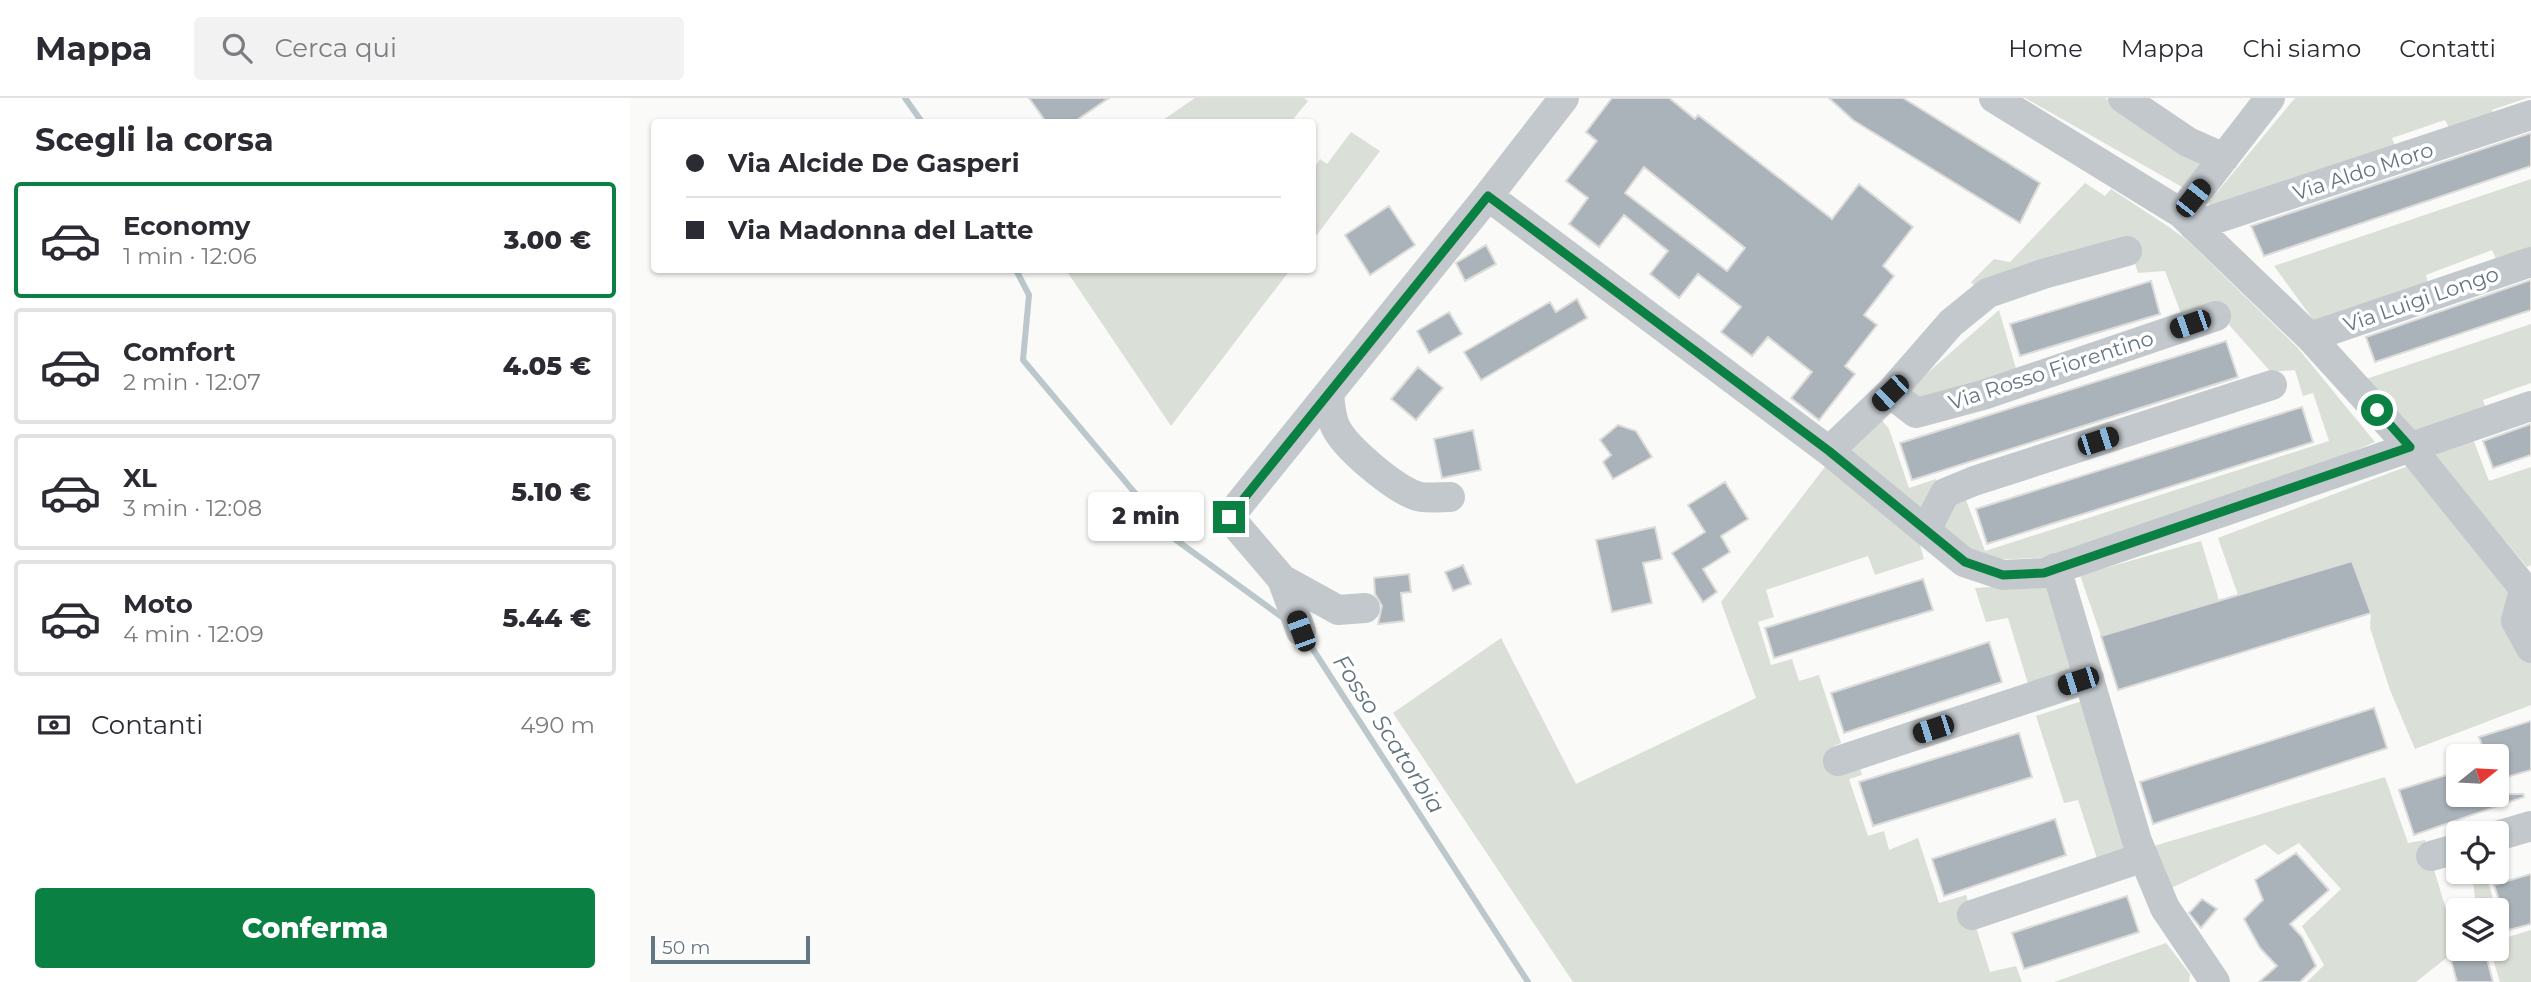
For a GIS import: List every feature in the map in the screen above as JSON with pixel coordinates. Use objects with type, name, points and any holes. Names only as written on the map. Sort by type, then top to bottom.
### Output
[{"type":"street","points":[[1301,631],[1282,579],[1229,517],[1564,98]]},
{"type":"street","points":[[1994,98],[2188,220],[2311,337],[2410,447],[2529,592],[2516,621],[2531,648]]},
{"type":"street","points":[[2123,98],[2189,142],[2224,158]]},
{"type":"street","points":[[2188,220],[2224,158],[2270,98]]},
{"type":"street","name":"Via Aldo Moro","points":[[2188,220],[2531,115]]},
{"type":"street","points":[[1488,196],[1829,451],[1965,562],[2003,575],[2044,573],[2531,406]]},
{"type":"street","points":[[1829,451],[1890,393],[1951,323],[1988,293],[2043,274],[2127,251]]},
{"type":"street","name":"Via Luigi Longo","points":[[2311,337],[2531,262]]},
{"type":"street","name":"Via Rosso Fiorentino","points":[[1890,393],[1916,413],[1983,395],[2217,316]]},
{"type":"street","points":[[1926,530],[1945,493],[2272,385]]},
{"type":"street","points":[[1329,394],[1336,429],[1362,458],[1404,491],[1421,497],[1450,497]]},
{"type":"street","points":[[2056,568],[2144,857],[2165,908],[2215,982]]},
{"type":"street","points":[[1282,579],[1338,610],[1365,608]]},
{"type":"street","points":[[1838,761],[2089,678]]},
{"type":"street","points":[[2509,832],[2531,826]]},
{"type":"street","points":[[1972,915],[2144,857]]},
{"type":"shaded area","points":[[1195,98],[1304,98],[1308,101],[1293,119],[1164,119]]},
{"type":"shaded area","points":[[2025,98],[2105,98],[2202,159],[2194,184],[2182,187]]},
{"type":"shaded area","points":[[2295,98],[2527,98],[2492,110],[2497,127],[2455,140],[2445,120],[2392,138],[2400,158],[2221,217],[2208,203]]},
{"type":"shaded area","points":[[1351,132],[1380,151],[1316,236],[1316,165],[1320,159],[1327,164]]},
{"type":"shaded area","points":[[2531,179],[2531,262],[2502,272],[2492,250],[2426,275],[2431,296],[2323,333],[2274,266]]},
{"type":"shaded area","points":[[2085,183],[2105,196],[2111,189],[2188,241],[2297,347],[2375,442],[2335,459],[2053,557],[1978,558],[1938,524],[1950,500],[1965,497],[1985,551],[2329,441],[2313,393],[2303,396],[2295,370],[2271,372],[2230,326],[2222,304],[2182,316],[2165,271],[2138,273],[2129,244],[1978,290],[1971,282],[1994,259],[2010,262]]},
{"type":"shaded area","points":[[1068,273],[1288,273],[1171,426]]},
{"type":"shaded area","points":[[1999,310],[2017,372],[1920,405],[1907,391]]},
{"type":"shaded area","points":[[2531,324],[2531,383],[2483,400],[2490,420],[2422,443],[2366,379]]},
{"type":"shaded area","points":[[1881,419],[1889,429],[1909,488],[1936,479],[1939,488],[1924,516],[1847,454]]},
{"type":"shaded area","points":[[2473,439],[2489,481],[2531,467],[2531,565],[2527,567],[2433,454]]},
{"type":"shaded area","points":[[1828,463],[1917,535],[1924,559],[1875,575],[1868,556],[1766,590],[1774,617],[1758,622],[1771,665],[1792,659],[1799,681],[1819,675],[1841,743],[1834,746],[1838,760],[1856,755],[1862,775],[1849,779],[1868,836],[1884,831],[1889,850],[1918,838],[1939,903],[1966,895],[1990,972],[2016,966],[2022,982],[1573,982],[1393,713],[1501,638],[1576,784],[1756,698],[1721,602]]},
{"type":"shaded area","points":[[2408,466],[2515,591],[2531,662],[2531,705],[2415,749],[2390,690],[2370,628],[2371,613],[2352,561],[2238,595],[2218,538]]},
{"type":"shaded area","points":[[2201,541],[2219,600],[2101,636],[2080,575]]},
{"type":"shaded area","points":[[2046,583],[2078,681],[2032,697],[2008,618],[1986,622],[1975,588]]},
{"type":"shaded area","points":[[2085,700],[2132,861],[2101,871],[2078,800],[2064,803],[2036,716]]},
{"type":"shaded area","points":[[2385,777],[2408,843],[2425,840],[2446,909],[2446,958],[2416,982],[2307,982],[2324,965],[2302,926],[2341,889],[2299,843],[2278,855],[2265,844],[2167,890],[2154,846]]},
{"type":"shaded area","points":[[2473,884],[2489,884],[2493,898],[2475,898]]},
{"type":"shaded area","points":[[2531,930],[2531,982],[2500,982],[2494,961],[2509,961],[2509,937]]},
{"type":"shaded area","points":[[2166,943],[2190,974],[2189,982],[2054,982]]},
{"type":"building","points":[[1029,98],[1109,98],[1078,119],[1044,119]]},
{"type":"building","points":[[1612,98],[1669,98],[1695,119],[1698,115],[1832,219],[1859,184],[1913,227],[1883,266],[1894,276],[1864,315],[1877,325],[1845,366],[1855,374],[1819,420],[1791,398],[1812,372],[1768,337],[1752,356],[1721,332],[1741,307],[1698,274],[1679,298],[1650,274],[1668,251],[1624,215],[1599,247],[1569,224],[1588,198],[1566,181],[1597,141],[1586,132]],"holes":[[[1644,167],[1745,248],[1727,271],[1625,193]]]},
{"type":"building","points":[[1829,98],[1903,98],[2040,183],[2020,223],[1853,120]]},
{"type":"building","points":[[2531,133],[2531,166],[2264,256],[2251,226]]},
{"type":"building","points":[[1389,206],[1415,245],[1370,275],[1345,235]]},
{"type":"building","points":[[1486,245],[1496,264],[1465,281],[1456,263]]},
{"type":"building","points":[[2531,280],[2531,310],[2375,362],[2366,337]]},
{"type":"building","points":[[2151,281],[2160,314],[2020,356],[2010,324]]},
{"type":"building","points":[[1577,299],[1587,318],[1481,380],[1464,352],[1550,302],[1556,312]]},
{"type":"building","points":[[1449,312],[1462,334],[1429,353],[1417,331]]},
{"type":"building","points":[[2226,341],[2238,377],[1912,480],[1900,443]]},
{"type":"building","points":[[1418,367],[1443,388],[1416,420],[1391,399]]},
{"type":"building","points":[[2302,407],[2313,442],[1987,544],[1976,509]]},
{"type":"building","points":[[2531,424],[2531,455],[2493,468],[2483,441]]},
{"type":"building","points":[[1618,425],[1636,431],[1652,457],[1613,479],[1603,462],[1611,455],[1600,440]]},
{"type":"building","points":[[1473,430],[1481,470],[1442,478],[1434,439]]},
{"type":"building","points":[[1725,482],[1748,519],[1721,536],[1730,552],[1703,569],[1717,592],[1703,602],[1672,553],[1705,532],[1688,505]]},
{"type":"building","points":[[1655,527],[1662,559],[1643,563],[1652,603],[1612,612],[1596,540]]},
{"type":"building","points":[[2352,561],[2371,613],[2118,690],[2101,636]]},
{"type":"building","points":[[1463,565],[1471,584],[1453,591],[1445,572]]},
{"type":"building","points":[[1409,574],[1411,592],[1401,593],[1404,621],[1378,624],[1382,606],[1375,594],[1374,578]]},
{"type":"building","points":[[1923,579],[1933,610],[1774,658],[1765,628]]},
{"type":"building","points":[[1989,642],[2002,682],[1844,733],[1831,693]]},
{"type":"building","points":[[2374,708],[2387,748],[2153,824],[2140,782]]},
{"type":"building","points":[[2531,721],[2531,770],[2510,776],[2510,744],[2482,744],[2479,737]]},
{"type":"building","points":[[2019,733],[2032,777],[1873,826],[1859,782]]},
{"type":"building","points":[[2446,775],[2446,807],[2495,807],[2455,821],[2446,821],[2446,824],[2414,835],[2399,790]]},
{"type":"building","points":[[2510,794],[2523,794],[2524,797],[2510,802]]},
{"type":"building","points":[[2055,819],[2066,855],[1944,896],[1932,859]]},
{"type":"building","points":[[2296,853],[2329,890],[2290,924],[2302,937],[2316,966],[2300,982],[2259,982],[2277,966],[2260,948],[2244,919],[2263,900],[2255,880]]},
{"type":"building","points":[[2531,874],[2531,924],[2509,930],[2509,898],[2498,898],[2494,885],[2509,884],[2509,881]]},
{"type":"building","points":[[2127,896],[2139,932],[2024,969],[2012,933]]},
{"type":"building","points":[[2202,899],[2217,909],[2201,928],[2189,913]]},
{"type":"building","points":[[2451,961],[2488,961],[2493,982],[2457,982]]},
{"type":"waterway","name":"Fosso Scatorbia","points":[[905,98],[920,119]]},
{"type":"waterway","name":"Fosso Scatorbia","points":[[1018,273],[1029,295],[1023,360],[1172,537],[1286,620]]},
{"type":"waterway","name":"Fosso Scatorbia","points":[[1305,637],[1528,982]]},
{"type":"route","points":[[1229,517],[1488,196],[1829,451],[1965,562],[2003,575],[2044,573],[2410,447],[2377,410]]}]
